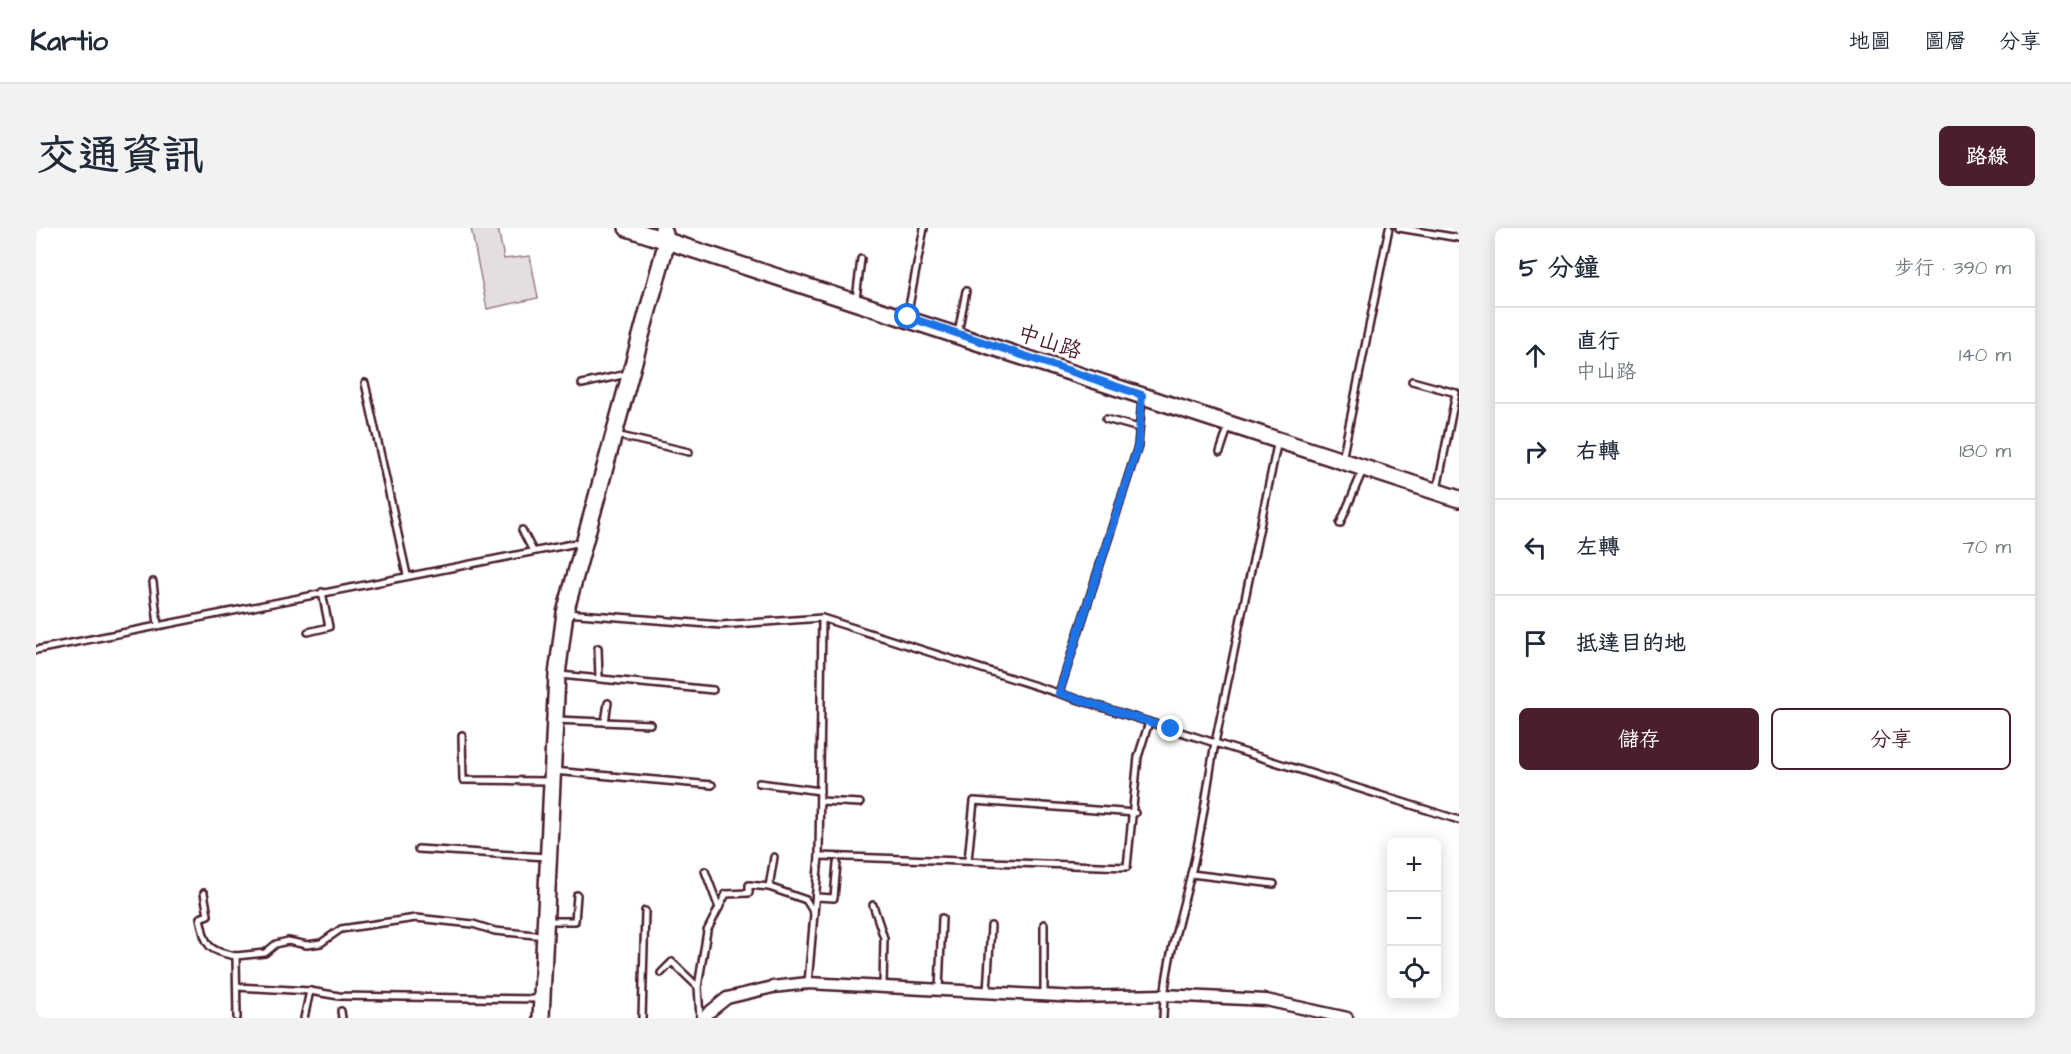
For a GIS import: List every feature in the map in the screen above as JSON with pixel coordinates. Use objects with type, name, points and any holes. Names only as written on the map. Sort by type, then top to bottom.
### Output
[{"type":"main road","name":"中山路","points":[[627,228],[667,234],[856,301],[1459,499]]},
{"type":"main road","points":[[541,1018],[551,776],[557,675],[565,613],[632,373],[667,234]]},
{"type":"street","points":[[701,1018],[727,998],[773,987],[808,983],[1044,995],[1163,995],[1266,1000],[1344,1018]]},
{"type":"lane","points":[[908,317],[924,228]]},
{"type":"lane","points":[[1342,462],[1389,228]]},
{"type":"lane","points":[[1399,228],[1459,238]]},
{"type":"lane","points":[[856,301],[861,259]]},
{"type":"lane","points":[[958,334],[966,291]]},
{"type":"lane","points":[[582,384],[632,373]]},
{"type":"lane","points":[[1412,381],[1456,393],[1436,492]]},
{"type":"lane","points":[[365,383],[407,575]]},
{"type":"lane","points":[[1059,693],[1138,446],[1142,395]]},
{"type":"lane","points":[[1106,419],[1139,428]]},
{"type":"lane","points":[[1220,452],[1230,424]]},
{"type":"lane","points":[[614,434],[688,452]]},
{"type":"lane","points":[[1163,1018],[1163,995],[1177,920],[1191,874],[1215,743],[1278,440]]},
{"type":"lane","points":[[1340,524],[1363,468]]},
{"type":"lane","points":[[522,530],[533,551]]},
{"type":"lane","points":[[36,650],[158,624],[583,542]]},
{"type":"lane","points":[[153,582],[158,624]]},
{"type":"lane","points":[[308,632],[329,627],[322,592]]},
{"type":"lane","points":[[565,613],[721,625],[822,618],[1459,820]]},
{"type":"lane","points":[[808,983],[819,855],[822,618]]},
{"type":"lane","points":[[598,648],[599,678]]},
{"type":"lane","points":[[557,675],[713,690]]},
{"type":"lane","points":[[605,722],[608,703]]},
{"type":"lane","points":[[555,720],[650,724]]},
{"type":"lane","points":[[819,855],[1127,867],[1135,813],[1138,757],[1149,722]]},
{"type":"lane","points":[[462,735],[463,780],[551,776],[712,785]]},
{"type":"lane","points":[[759,783],[820,791]]},
{"type":"lane","points":[[820,801],[860,803]]},
{"type":"lane","points":[[968,860],[974,801],[1135,813]]},
{"type":"lane","points":[[418,849],[549,857]]},
{"type":"lane","points":[[769,888],[774,857]]},
{"type":"lane","points":[[816,897],[834,898],[837,863]]},
{"type":"lane","points":[[705,871],[719,908]]},
{"type":"lane","points":[[1191,874],[1274,884]]},
{"type":"lane","points":[[701,1018],[699,987],[707,931],[726,894],[749,893],[749,885],[769,888],[806,900],[814,914]]},
{"type":"lane","points":[[204,893],[208,915],[200,918],[206,943],[216,953],[236,956],[265,953],[276,944],[288,941],[307,945],[321,943],[341,929],[416,918],[473,924],[495,931],[545,928],[575,921],[577,895]]},
{"type":"lane","points":[[873,905],[884,938],[884,987]]},
{"type":"lane","points":[[642,1018],[645,911]]},
{"type":"lane","points":[[939,990],[942,918]]},
{"type":"lane","points":[[1044,924],[1044,995]]},
{"type":"lane","points":[[987,992],[991,926]]},
{"type":"lane","points":[[236,956],[237,1018]]},
{"type":"lane","points":[[661,973],[672,962],[699,987]]},
{"type":"lane","points":[[237,987],[310,991],[339,996],[542,999]]},
{"type":"lane","points":[[304,1018],[310,991]]},
{"type":"lane","points":[[341,1011],[342,1018]]},
{"type":"shaded area","points":[[471,228],[498,228],[504,259],[530,256],[538,298],[487,309]]},
{"type":"route","points":[[908,317],[1142,395],[1138,446],[1059,693],[1171,729]]}]
